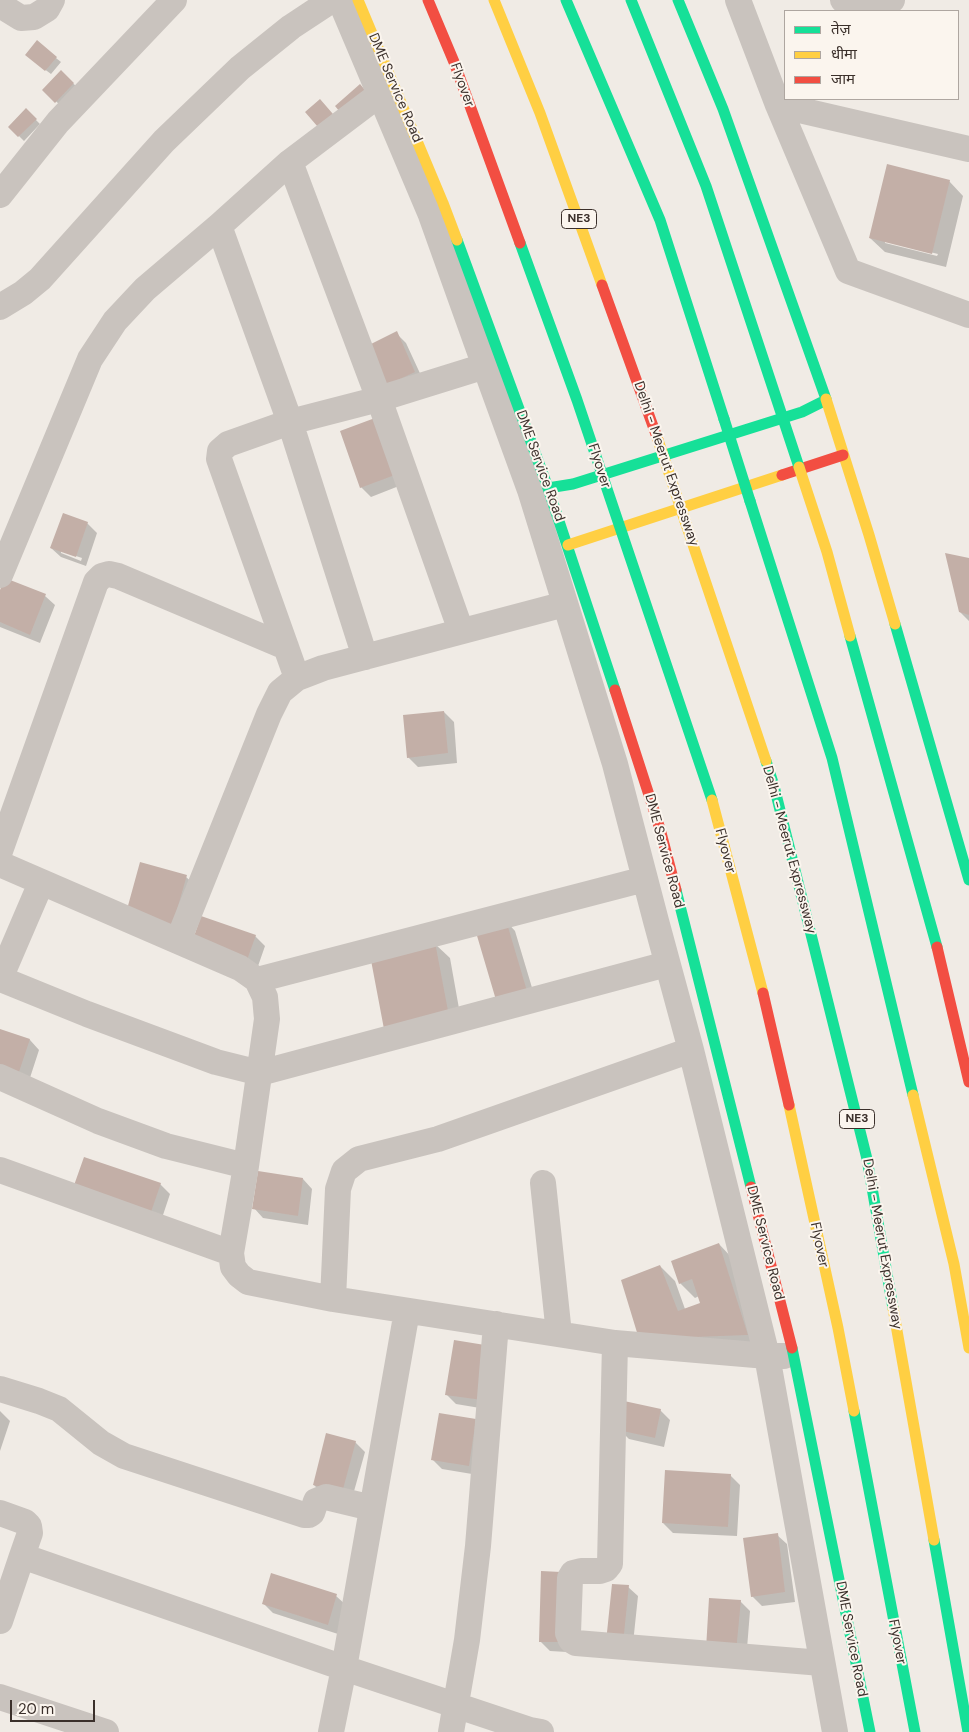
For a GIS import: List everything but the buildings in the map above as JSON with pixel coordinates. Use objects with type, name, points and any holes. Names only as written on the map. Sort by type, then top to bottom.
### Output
[{"type":"main road","name":"DME Service Road","points":[[358,0],[443,203],[548,488],[660,829],[794,1356],[870,1732]]},
{"type":"main road","name":"Flyover","points":[[428,0],[454,62],[577,400],[624,544],[712,798],[770,1018],[829,1290],[915,1732]]},
{"type":"main road","name":"Delhi - Meerut Expressway","points":[[494,0],[540,113],[658,440],[774,786],[867,1159],[968,1732]]},
{"type":"main road","points":[[566,0],[660,220],[832,758],[954,1264],[969,1348]]},
{"type":"main road","points":[[631,0],[706,186],[827,552],[943,968],[969,1082]]},
{"type":"main road","points":[[678,0],[723,109],[826,400],[869,535],[969,880]]},
{"type":"main road","points":[[548,488],[582,482],[802,412],[826,400]]},
{"type":"main road","points":[[568,545],[843,456]]},
{"type":"street","points":[[0,5],[21,18],[34,18],[47,9],[52,0]]},
{"type":"street","points":[[0,195],[58,122],[174,0]]},
{"type":"street","points":[[0,307],[23,293],[40,279],[164,141],[240,68],[291,27],[332,0]]},
{"type":"street","points":[[340,0],[430,215],[530,490],[615,764],[691,1050],[767,1356],[835,1732]]},
{"type":"street","points":[[738,0],[778,106],[848,271],[969,315]]},
{"type":"street","points":[[843,0],[881,4],[892,0]]},
{"type":"street","points":[[0,576],[90,359],[115,321],[145,289],[290,162],[380,94]]},
{"type":"street","points":[[778,106],[969,149]]},
{"type":"street","points":[[290,162],[461,631]]},
{"type":"street","points":[[219,226],[290,422],[365,657]]},
{"type":"street","points":[[297,678],[218,459],[220,450],[228,444],[290,422],[378,399],[485,366]]},
{"type":"street","points":[[0,851],[96,582],[102,576],[109,574],[118,576],[286,646]]},
{"type":"street","points":[[178,941],[269,714],[280,692],[297,678],[323,668],[565,604]]},
{"type":"street","points":[[0,864],[240,968],[257,980],[265,997],[267,1019],[232,1253],[233,1267],[248,1282],[333,1299],[615,1343],[767,1356],[794,1356]]},
{"type":"street","points":[[257,980],[645,879]]},
{"type":"street","points":[[41,883],[1,974],[87,1014],[216,1062],[260,1073],[667,964]]},
{"type":"street","points":[[333,1299],[338,1189],[344,1171],[359,1159],[438,1139],[691,1050]]},
{"type":"street","points":[[0,1077],[98,1120],[166,1146],[246,1166]]},
{"type":"street","points":[[0,1170],[232,1253]]},
{"type":"street","points":[[543,1183],[559,1334]]},
{"type":"street","points":[[331,1732],[344,1668],[406,1311]]},
{"type":"street","points":[[451,1732],[467,1640],[478,1546],[496,1324]]},
{"type":"street","points":[[615,1343],[610,1564],[606,1569],[600,1571],[581,1570],[574,1573],[570,1578],[568,1633],[571,1640],[576,1643],[822,1663]]},
{"type":"street","points":[[0,1389],[39,1400],[59,1409],[101,1443],[124,1456],[304,1515],[312,1513],[316,1501],[326,1497],[372,1508]]},
{"type":"street","points":[[0,1513],[26,1522],[30,1533],[2,1611]]},
{"type":"street","points":[[22,1556],[344,1668],[530,1730],[542,1732]]},
{"type":"street","points":[[0,1697],[106,1732]]},
{"type":"traffic: fast","points":[[566,0],[660,220],[724,419]]},
{"type":"traffic: fast","points":[[631,0],[706,186],[799,467]]},
{"type":"traffic: fast","points":[[678,0],[723,109],[826,399]]},
{"type":"traffic: fast","points":[[457,240],[548,488],[615,690]]},
{"type":"traffic: fast","points":[[520,243],[577,400],[712,800]]},
{"type":"traffic: fast","points":[[548,488],[573,484],[802,412],[826,400]]},
{"type":"traffic: fast","points":[[724,419],[750,501]]},
{"type":"traffic: fast","points":[[750,501],[832,758],[913,1095]]},
{"type":"traffic: fast","points":[[895,624],[969,880]]},
{"type":"traffic: fast","points":[[850,636],[937,947]]},
{"type":"traffic: fast","points":[[766,761],[774,786],[867,1159],[893,1308]]},
{"type":"traffic: fast","points":[[676,890],[751,1187]]},
{"type":"traffic: fast","points":[[792,1348],[870,1732]]},
{"type":"traffic: fast","points":[[854,1411],[915,1732]]},
{"type":"traffic: fast","points":[[934,1540],[968,1732]]},
{"type":"traffic: slow","points":[[358,0],[457,240]]},
{"type":"traffic: slow","points":[[494,0],[540,113],[602,285]]},
{"type":"traffic: slow","points":[[826,399],[895,624]]},
{"type":"traffic: slow","points":[[658,440],[685,521]]},
{"type":"traffic: slow","points":[[799,467],[827,552],[850,636]]},
{"type":"traffic: slow","points":[[568,545],[782,475]]},
{"type":"traffic: slow","points":[[685,521],[766,761]]},
{"type":"traffic: slow","points":[[712,800],[763,993]]},
{"type":"traffic: slow","points":[[913,1095],[954,1264],[969,1348]]},
{"type":"traffic: slow","points":[[789,1105],[838,1328],[854,1411]]},
{"type":"traffic: slow","points":[[893,1308],[934,1540]]},
{"type":"traffic: jam","points":[[428,0],[454,62],[520,243]]},
{"type":"traffic: jam","points":[[602,285],[658,440]]},
{"type":"traffic: jam","points":[[782,475],[843,455]]},
{"type":"traffic: jam","points":[[615,690],[660,829],[676,890]]},
{"type":"traffic: jam","points":[[937,947],[969,1082]]},
{"type":"traffic: jam","points":[[763,993],[789,1105]]},
{"type":"traffic: jam","points":[[751,1187],[792,1348]]}]
